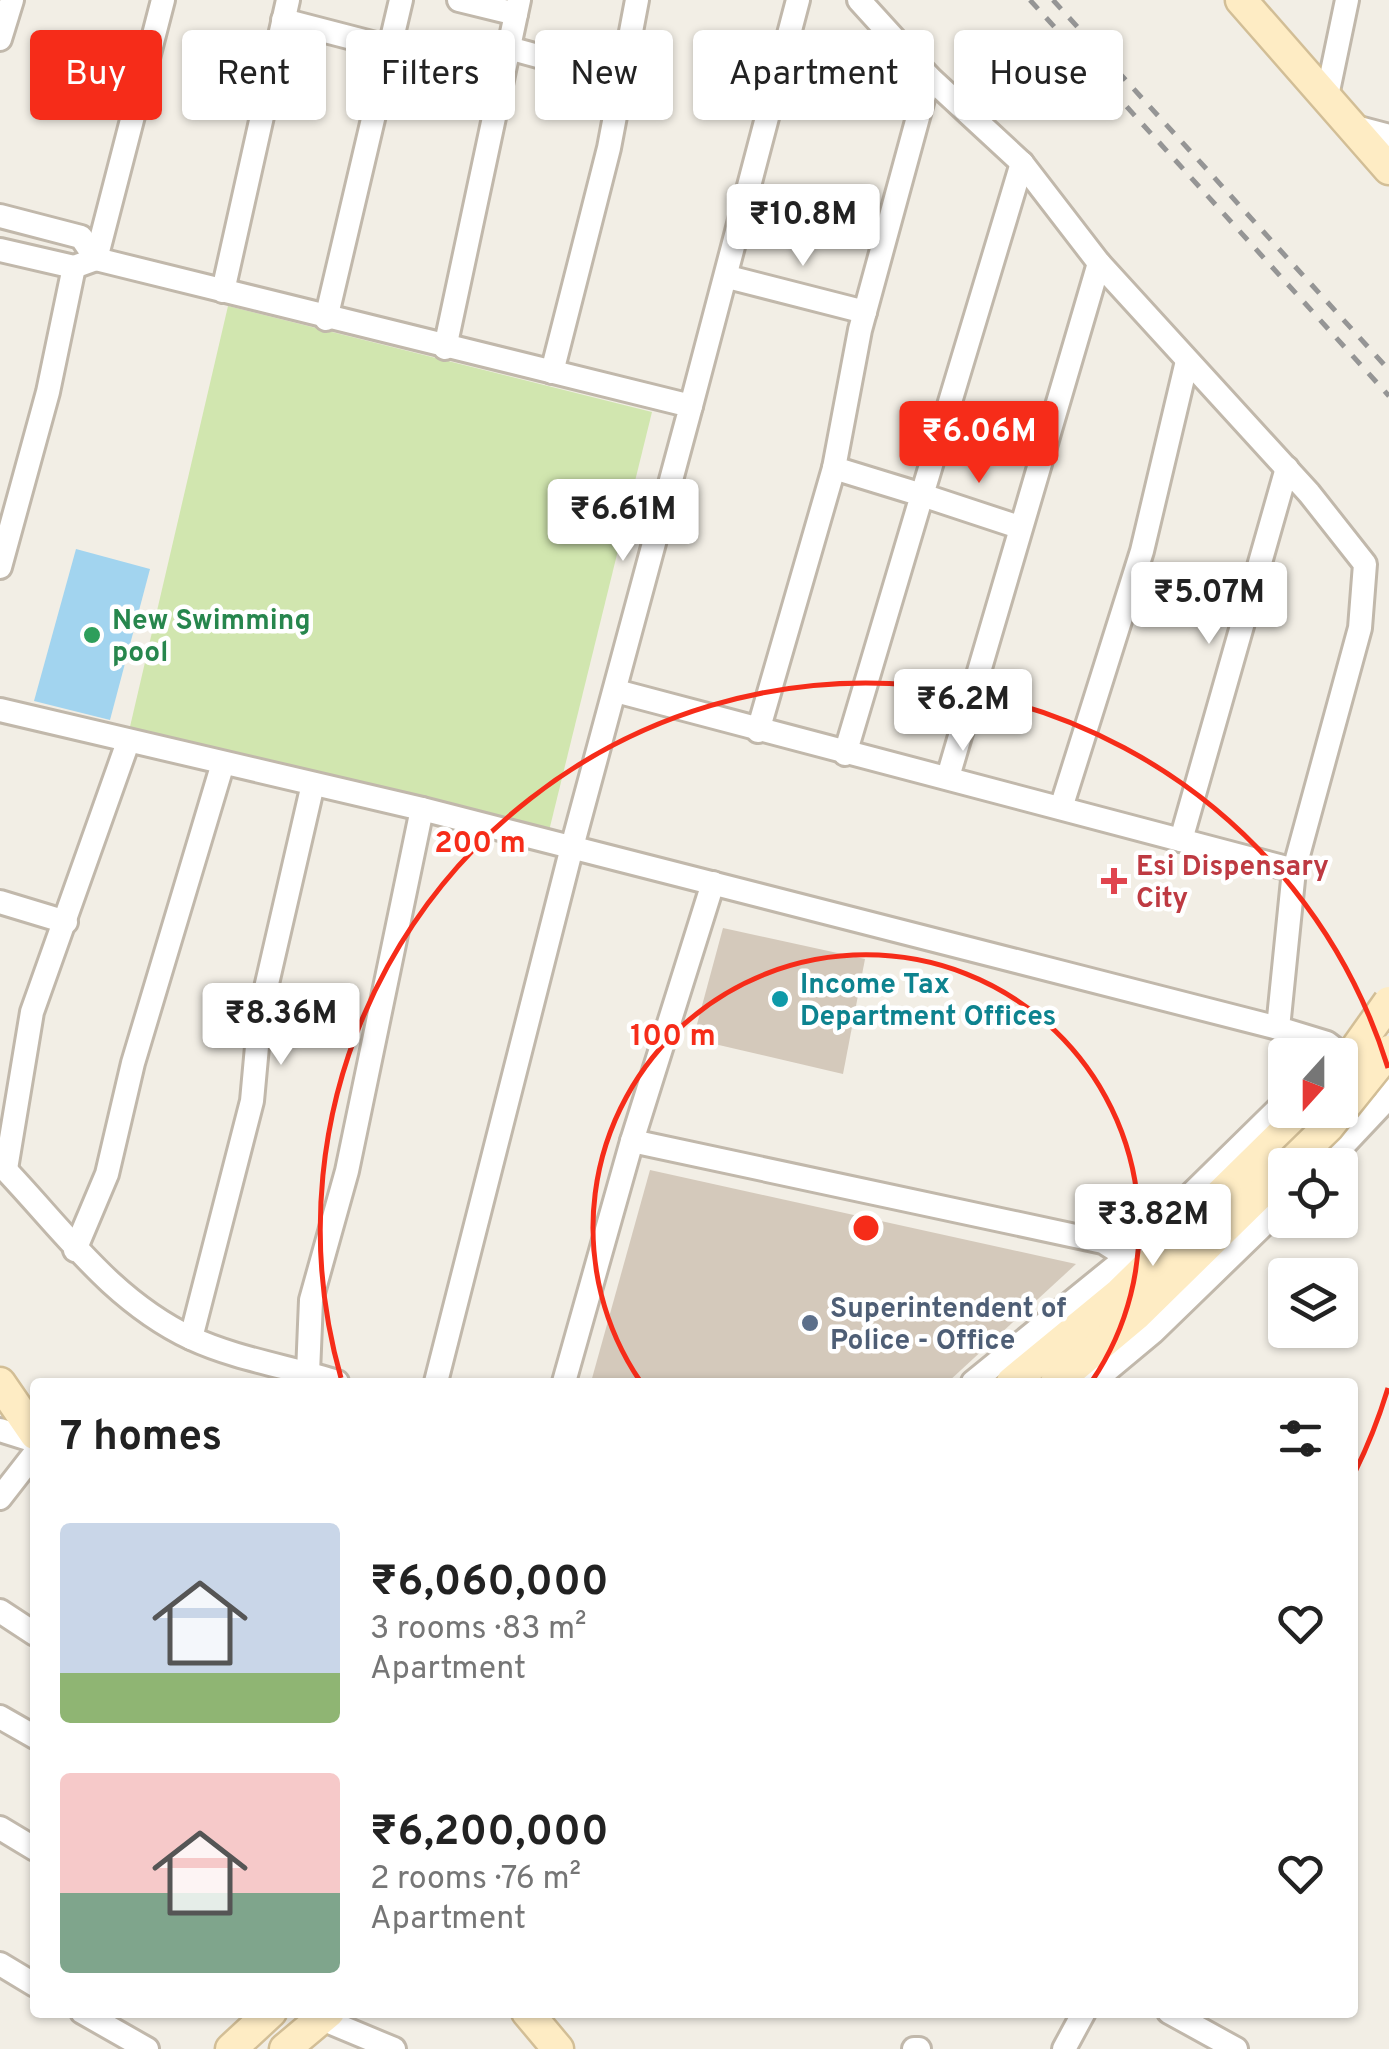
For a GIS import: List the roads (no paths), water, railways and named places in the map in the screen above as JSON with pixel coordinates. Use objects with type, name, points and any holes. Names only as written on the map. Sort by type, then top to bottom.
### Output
[{"type":"main road","points":[[1241,0],[1389,170]]},
{"type":"main road","points":[[1352,1038],[1389,1002]]},
{"type":"main road","points":[[1306,1148],[1389,1051]]},
{"type":"main road","points":[[1060,1378],[1289,1128]]},
{"type":"main road","points":[[1018,1378],[1128,1304],[1268,1183]]},
{"type":"main road","points":[[0,1383],[30,1427]]},
{"type":"main road","points":[[231,2049],[265,2018]]},
{"type":"main road","points":[[285,2049],[324,2018]]},
{"type":"main road","points":[[532,2018],[558,2049]]},
{"type":"street","points":[[0,39],[12,0]]},
{"type":"street","points":[[0,566],[163,0]]},
{"type":"street","points":[[395,30],[402,0]]},
{"type":"street","points":[[459,0],[518,7]]},
{"type":"street","points":[[631,30],[637,0]]},
{"type":"street","points":[[437,1378],[572,847],[728,277],[798,0]]},
{"type":"street","points":[[859,0],[886,30]]},
{"type":"street","points":[[1327,96],[1347,0]]},
{"type":"street","points":[[223,291],[286,10],[346,32]]},
{"type":"street","points":[[934,82],[1022,163],[1099,263],[1287,468],[1365,564],[1360,628],[1294,870],[1278,1028]]},
{"type":"street","points":[[326,318],[374,120]]},
{"type":"street","points":[[445,348],[494,120]]},
{"type":"street","points":[[552,372],[574,297],[613,120]]},
{"type":"street","points":[[758,731],[834,468],[865,312],[916,120]]},
{"type":"street","points":[[1355,128],[1389,136]]},
{"type":"street","points":[[844,754],[1022,163]]},
{"type":"street","points":[[0,216],[81,237],[85,263]]},
{"type":"street","points":[[0,250],[223,291],[691,406]]},
{"type":"street","points":[[948,777],[1099,263]]},
{"type":"street","points":[[728,277],[865,312]]},
{"type":"street","points":[[1062,808],[1142,551],[1188,361]]},
{"type":"street","points":[[834,468],[1019,527]]},
{"type":"street","points":[[1181,840],[1287,468]]},
{"type":"street","points":[[616,690],[844,754],[948,777],[1294,870]]},
{"type":"street","points":[[0,710],[572,847],[1278,1028],[1296,1038]]},
{"type":"street","points":[[128,742],[32,1012],[3,1166],[75,1250],[124,1294],[191,1338],[325,1378]]},
{"type":"street","points":[[75,1250],[107,1174],[133,1063],[223,763]]},
{"type":"street","points":[[191,1338],[252,1100],[260,1014],[313,784]]},
{"type":"street","points":[[308,1373],[311,1300],[347,1170],[422,810]]},
{"type":"street","points":[[565,1378],[632,1141],[712,883]]},
{"type":"street","points":[[0,902],[66,922]]},
{"type":"street","points":[[1358,1073],[1389,1090]]},
{"type":"street","points":[[1341,1148],[1389,1097]]},
{"type":"street","points":[[978,1378],[1127,1257],[1268,1119]]},
{"type":"street","points":[[632,1141],[1103,1242],[1127,1257]]},
{"type":"street","points":[[1098,1378],[1153,1332],[1268,1220]]},
{"type":"street","points":[[0,1430],[30,1440]]},
{"type":"street","points":[[0,1498],[30,1459]]},
{"type":"street","points":[[0,1612],[30,1631]]},
{"type":"street","points":[[0,1716],[30,1734]]},
{"type":"street","points":[[0,1828],[30,1847]]},
{"type":"street","points":[[0,1964],[30,1983]]},
{"type":"street","points":[[93,2018],[147,2049]]},
{"type":"street","points":[[330,2018],[394,2049]]},
{"type":"street","points":[[1064,2049],[1081,2018]]},
{"type":"street","points":[[1174,2018],[1192,2039],[1236,2049]]},
{"type":"water","name":"New Swimming pool","points":[[76,549],[150,569],[110,720],[34,701]]},
{"type":"railway","points":[[1030,0],[1389,396]]},
{"type":"railway","points":[[1053,0],[1389,370]]},
{"type":"place","name":"New Swimming pool","points":[[92,635]]},
{"type":"place","name":"Esi Dispensary City","points":[[1114,881]]},
{"type":"place","name":"Income Tax Department Offices","points":[[780,999]]},
{"type":"place","name":"Superintendent of Police - Office","points":[[810,1323]]}]
